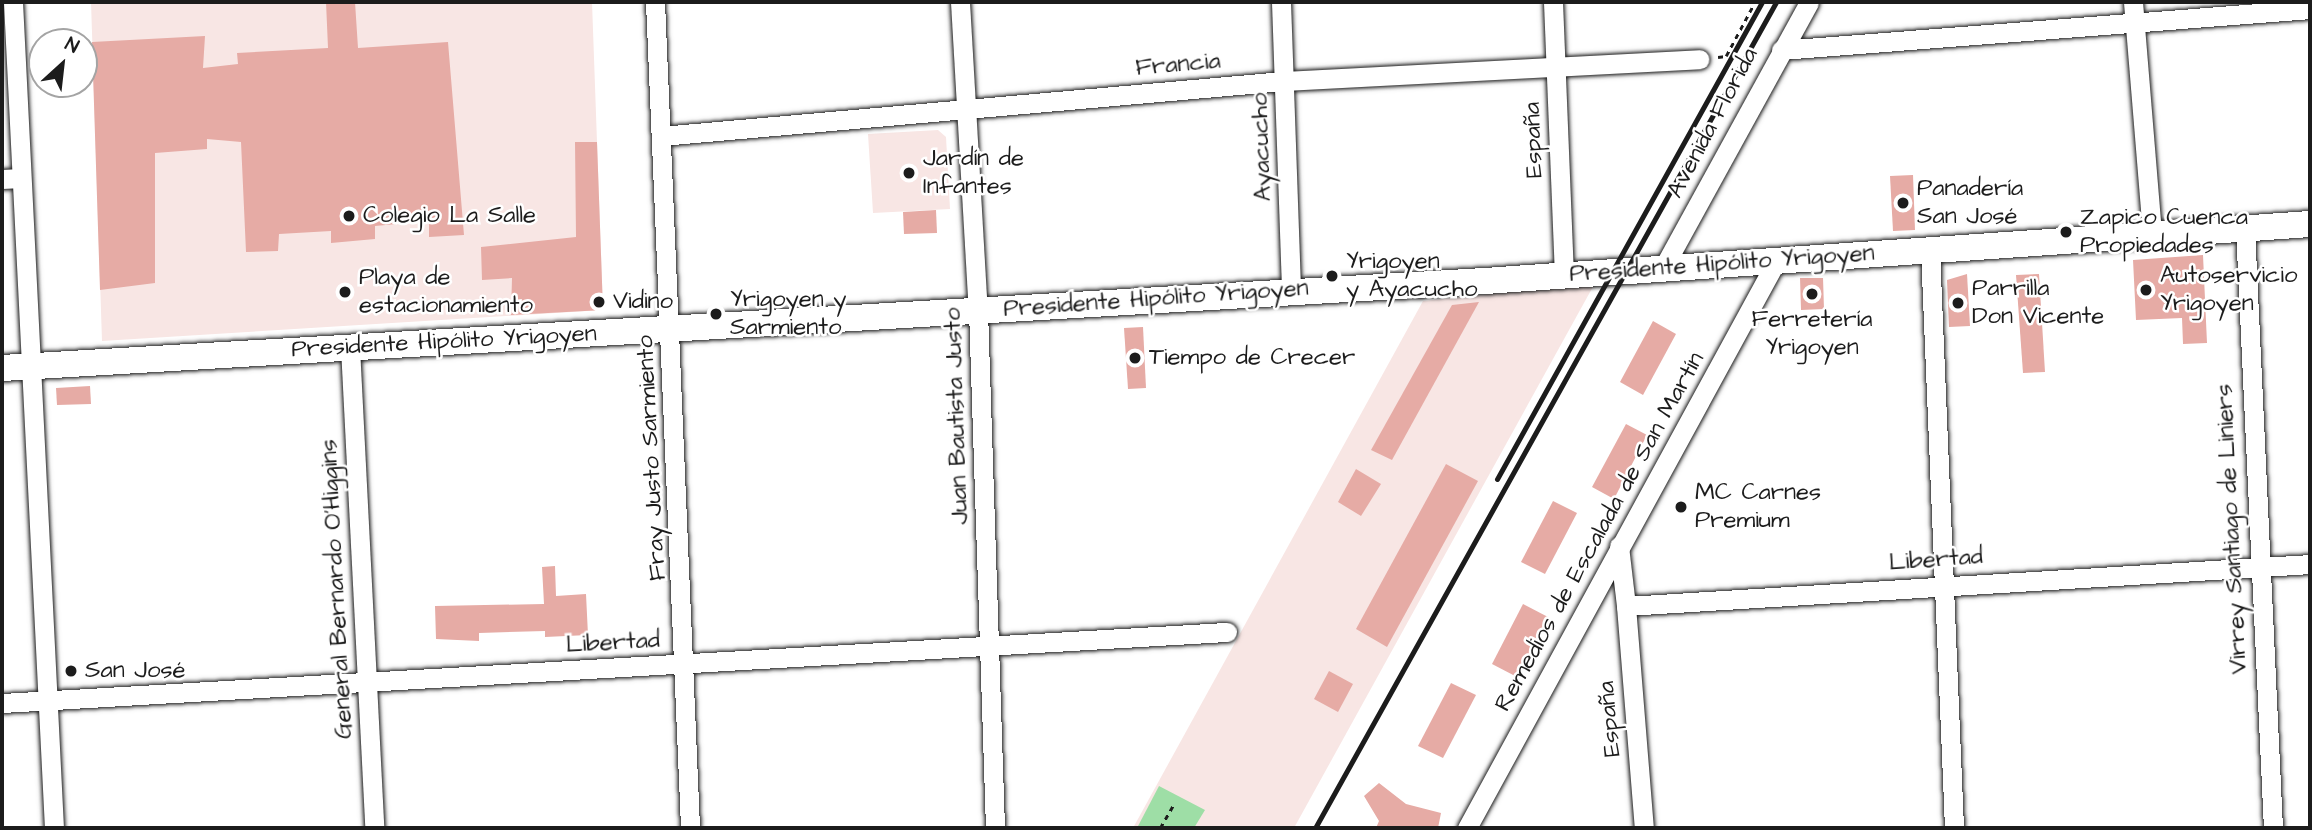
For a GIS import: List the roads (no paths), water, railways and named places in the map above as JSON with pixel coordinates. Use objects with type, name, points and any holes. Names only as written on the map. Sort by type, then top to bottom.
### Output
[{"type":"street","points":[[13,2],[11,179],[32,367],[54,828]]},
{"type":"street","name":"Fray Justo Sarmiento","points":[[655,2],[686,663],[690,828]]},
{"type":"street","name":"Juan Bautista Justo","points":[[960,2],[978,310],[995,828]]},
{"type":"street","name":"Ayacucho","points":[[1281,2],[1291,291]]},
{"type":"street","name":"España","points":[[1553,2],[1564,276]]},
{"type":"street","name":"Avenida Florida","points":[[1663,268],[1809,2]]},
{"type":"street","points":[[1781,50],[2134,12],[2310,9]]},
{"type":"street","points":[[2134,12],[2152,235]]},
{"type":"street","name":"Francia","points":[[661,136],[1284,81],[1699,59]]},
{"type":"street","name":"Presidente Hipólito Yrigoyen","points":[[2,368],[1564,276],[2310,224]]},
{"type":"street","name":"Virrey Santiago de Liniers","points":[[2245,228],[2256,567],[2273,828]]},
{"type":"street","points":[[1930,250],[1954,828]]},
{"type":"street","name":"Remedios de Escalada de San Martín","points":[[1467,828],[1777,260]]},
{"type":"street","name":"General Bernardo O'Higgins","points":[[350,347],[374,828]]},
{"type":"street","points":[[1619,546],[1626,606]]},
{"type":"street","name":"Libertad","points":[[1626,606],[1944,584],[2310,564]]},
{"type":"street","name":"España","points":[[1626,606],[1644,828]]},
{"type":"street","name":"Libertad","points":[[2,702],[1227,632]]},
{"type":"railway","points":[[1497,479],[1762,2]]},
{"type":"railway","points":[[1315,828],[1776,2]]},
{"type":"place","name":"Jardín de Infantes","points":[[909,173]]},
{"type":"place","name":"Panadería San José","points":[[1903,203]]},
{"type":"place","name":"Colegio La Salle","points":[[349,216]]},
{"type":"place","name":"Zapico Cuenca Propiedades","points":[[2066,232]]},
{"type":"place","name":"Yrigoyen y Ayacucho","points":[[1332,276]]},
{"type":"place","name":"Autoservicio Yrigoyen","points":[[2146,290]]},
{"type":"place","name":"Playa de estacionamiento","points":[[345,292]]},
{"type":"place","name":"Ferretería Yrigoyen","points":[[1812,294]]},
{"type":"place","name":"Vidino","points":[[599,302]]},
{"type":"place","name":"Parrilla Don Vicente","points":[[1958,303]]},
{"type":"place","name":"Yrigoyen y Sarmiento","points":[[716,314]]},
{"type":"place","name":"Tiempo de Crecer","points":[[1135,358]]},
{"type":"place","name":"MC Carnes Premium","points":[[1681,507]]},
{"type":"place","name":"San José","points":[[71,671]]}]
